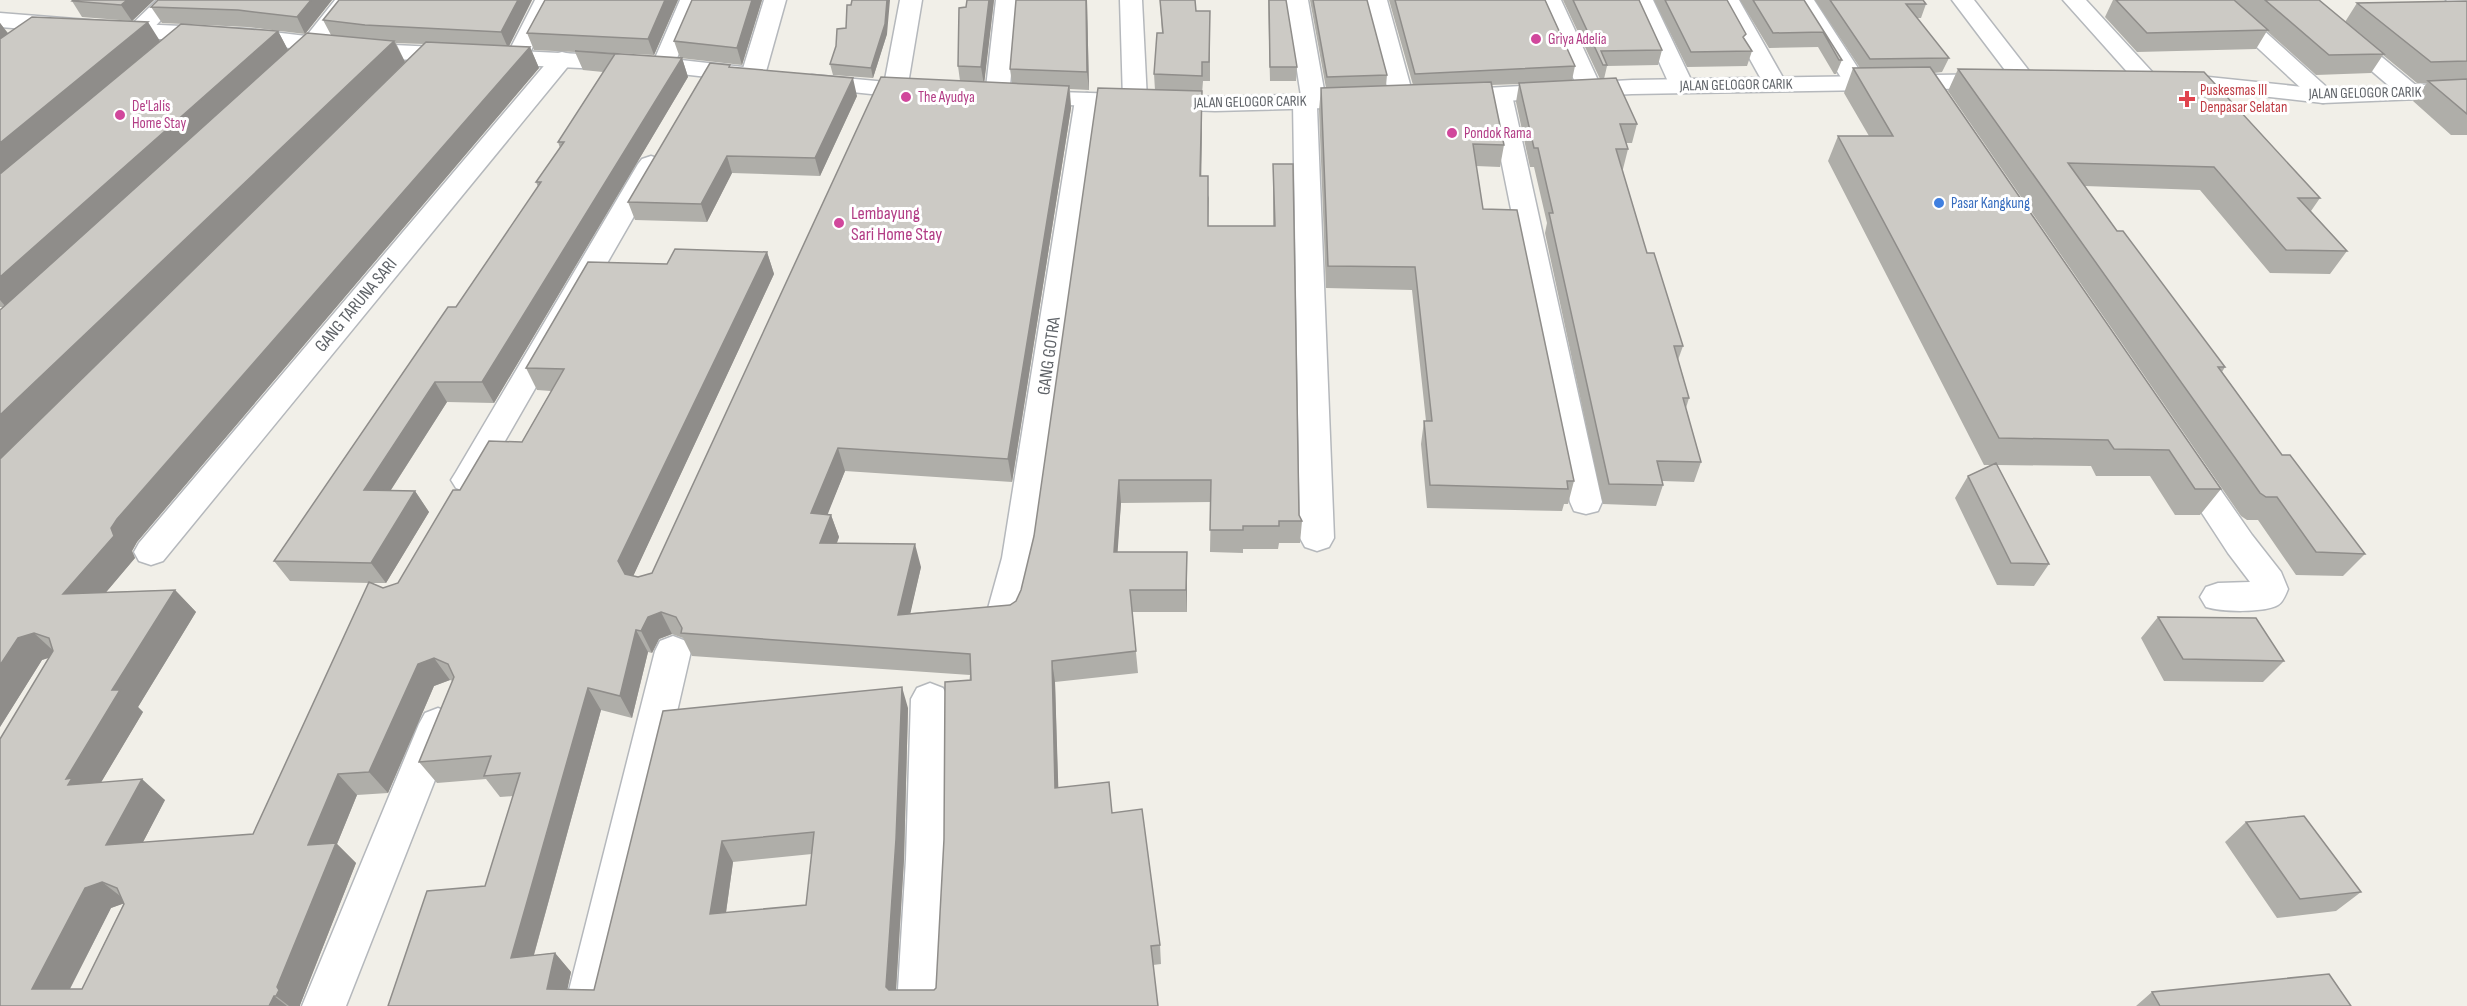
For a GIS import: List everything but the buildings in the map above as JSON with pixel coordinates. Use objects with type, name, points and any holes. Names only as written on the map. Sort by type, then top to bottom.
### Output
[{"type":"street","points":[[138,31],[169,0]]},
{"type":"street","points":[[269,83],[312,44],[346,0]]},
{"type":"street","points":[[517,57],[546,0]]},
{"type":"street","points":[[663,65],[691,0]]},
{"type":"street","points":[[773,78],[775,0]]},
{"type":"street","points":[[879,95],[911,0]]},
{"type":"street","points":[[997,96],[1007,0]]},
{"type":"street","points":[[1131,0],[1135,100]]},
{"type":"street","points":[[1297,0],[1309,102],[1317,537]]},
{"type":"street","points":[[1376,0],[1418,98]]},
{"type":"street","points":[[1550,0],[1590,88]]},
{"type":"street","points":[[1642,0],[1682,86]]},
{"type":"street","points":[[1728,0],[1774,83]]},
{"type":"street","points":[[1803,0],[1855,82]]},
{"type":"street","name":"JALAN GELOGOR CARIK","points":[[973,95],[1215,104],[1500,95],[1590,88],[1774,83],[2035,81],[1963,0]]},
{"type":"street","points":[[2074,0],[2147,80]]},
{"type":"street","points":[[2217,0],[2322,96]]},
{"type":"street","points":[[2300,0],[2410,92]]},
{"type":"street","points":[[2457,0],[2467,7]]},
{"type":"street","points":[[0,20],[138,31],[246,36],[373,51],[663,65],[700,80],[773,78],[879,95],[938,93]]},
{"type":"street","points":[[17,42],[42,24]]},
{"type":"street","points":[[161,55],[188,32]]},
{"type":"street","points":[[404,78],[430,53]]},
{"type":"street","name":"GANG TARUNA SARI","points":[[151,552],[562,59]]},
{"type":"street","name":"JALAN GELOGOR CARIK","points":[[2113,80],[2213,83],[2322,96],[2466,91]]},
{"type":"street","points":[[1928,82],[1948,112]]},
{"type":"street","points":[[1500,95],[1586,502]]},
{"type":"street","name":"GANG GOTRA","points":[[1005,612],[1019,558],[1087,100]]},
{"type":"street","points":[[454,502],[664,142]]},
{"type":"street","points":[[2174,446],[2240,544],[2269,581],[2271,589],[2266,595],[2218,597]]},
{"type":"street","points":[[587,1006],[673,651]]},
{"type":"street","points":[[324,1006],[449,698]]},
{"type":"street","points":[[919,1006],[927,859],[930,699]]},
{"type":"place","name":"Griya Adelia","points":[[1536,39]]},
{"type":"place","name":"The Ayudya","points":[[906,97]]},
{"type":"place","name":"Puskesmas III Denpasar Selatan","points":[[2187,99]]},
{"type":"place","name":"De'Lalis Home Stay","points":[[120,115]]},
{"type":"place","name":"Pondok Rama","points":[[1452,133]]},
{"type":"place","name":"Pasar Kangkung","points":[[1939,203]]},
{"type":"place","name":"Lembayung Sari Home Stay","points":[[839,223]]}]
